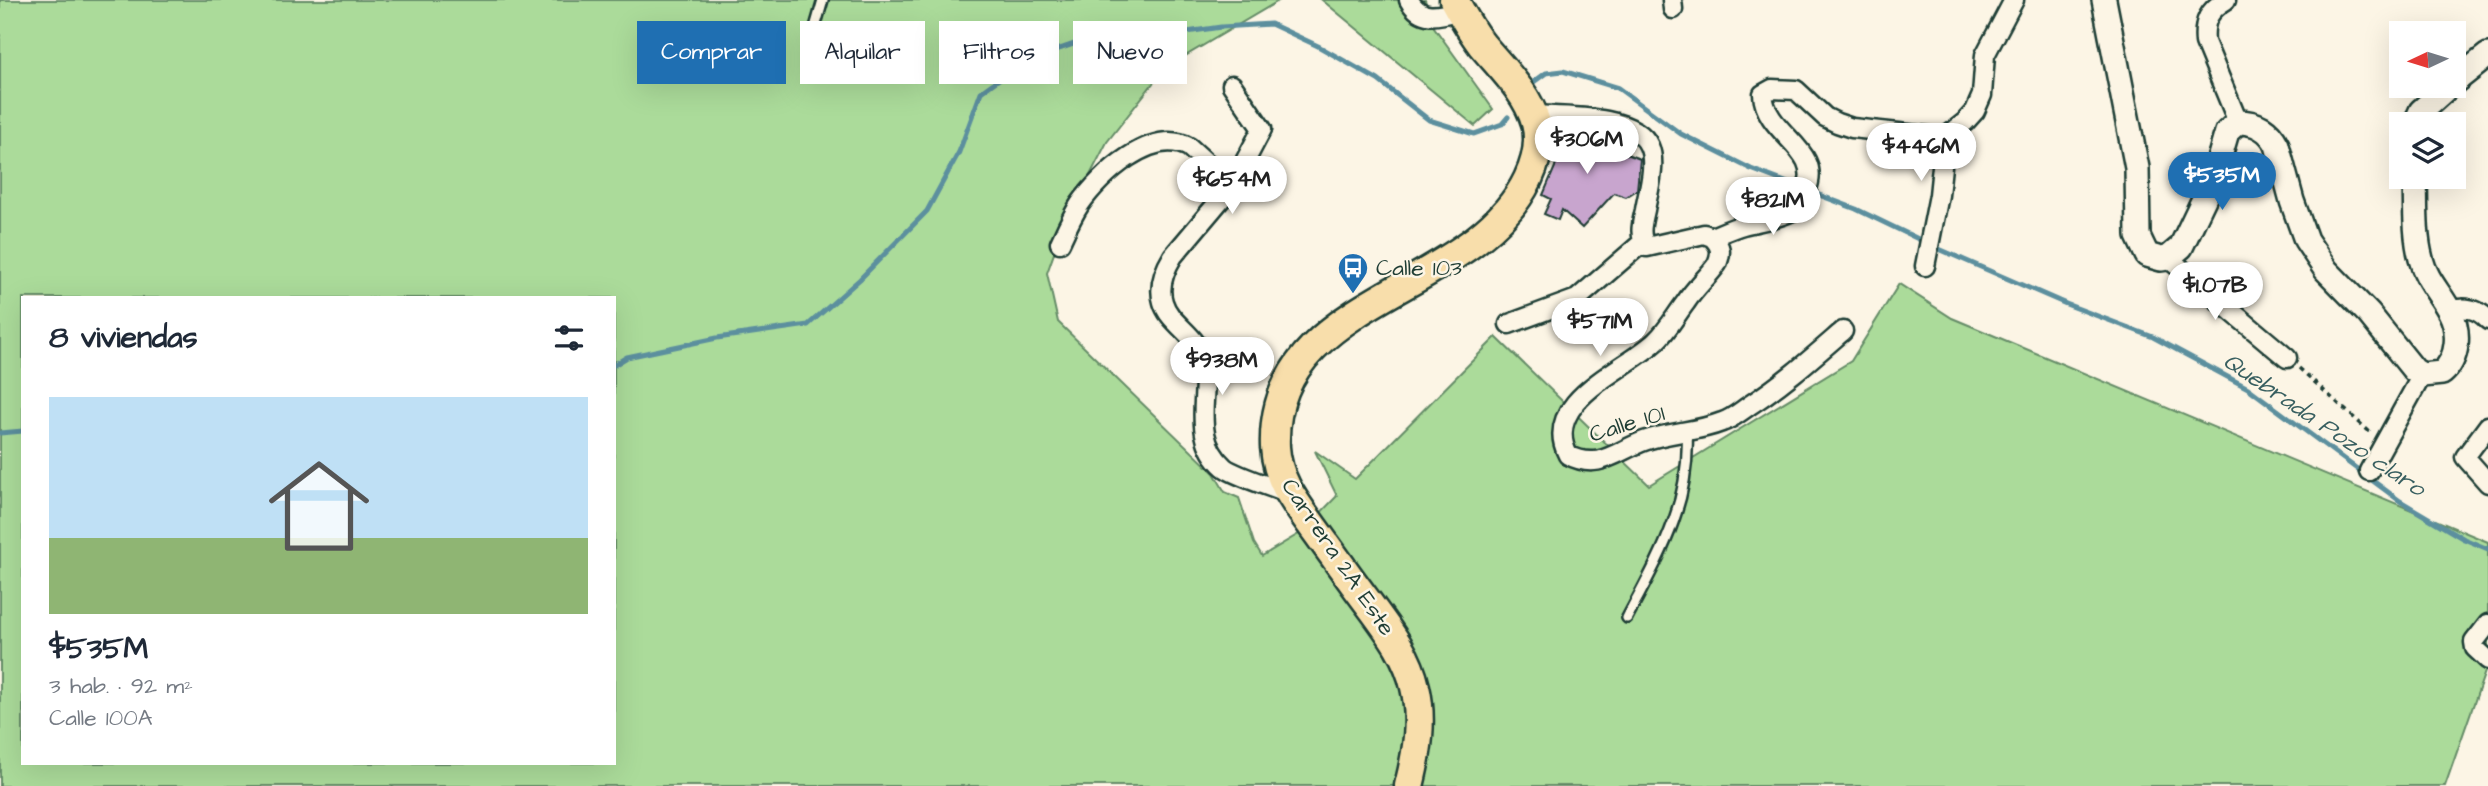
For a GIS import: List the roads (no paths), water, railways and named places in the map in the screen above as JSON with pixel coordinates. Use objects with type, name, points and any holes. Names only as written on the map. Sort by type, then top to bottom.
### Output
[{"type":"main road","points":[[1457,5],[1476,36],[1516,85],[1533,115]]},
{"type":"main road","name":"Carrera 2A Este","points":[[1409,786],[1419,731],[1412,673],[1398,644],[1289,494],[1276,461],[1276,427],[1287,386],[1300,363],[1322,339],[1346,320],[1467,248],[1493,227],[1509,209],[1523,190],[1535,161],[1538,139],[1533,115]]},
{"type":"street","points":[[1409,0],[1421,14],[1429,16],[1457,5]]},
{"type":"street","points":[[1533,115],[1612,121],[1640,135],[1649,146],[1651,164],[1641,233],[1647,247],[1695,235],[1712,237],[1791,212],[1805,193],[1811,176],[1808,164],[1766,113],[1763,94],[1772,89],[1796,90],[1825,117],[1852,128],[1945,138],[1975,111],[1982,95],[1985,55],[2014,0]]},
{"type":"street","points":[[2104,0],[2137,168],[2138,236],[2147,255],[2168,258],[2181,247],[2213,180],[2227,132],[2238,122]]},
{"type":"street","points":[[2226,0],[2214,7],[2206,19],[2205,42],[2238,122]]},
{"type":"street","points":[[2466,72],[2488,55]]},
{"type":"street","points":[[1232,85],[1262,129],[1232,186],[1165,269],[1162,301],[1170,316],[1201,353],[1204,374],[1202,409],[1206,437],[1215,455],[1225,468],[1289,494]]},
{"type":"street","points":[[2424,112],[2437,98]]},
{"type":"street","points":[[2238,122],[2257,125],[2272,136],[2281,155],[2291,201],[2306,240],[2336,281],[2369,314],[2414,370],[2422,374],[2442,373],[2453,361],[2456,349],[2453,321],[2429,281],[2421,258],[2416,189]]},
{"type":"street","points":[[1926,261],[1939,195],[1945,138]]},
{"type":"street","points":[[1060,243],[1079,205],[1104,175],[1136,152],[1154,145],[1182,143],[1232,186]]},
{"type":"street","name":"Calle 101","points":[[1712,237],[1721,254],[1710,273],[1658,340],[1579,399],[1564,420],[1563,438],[1569,455],[1587,462],[1607,459],[1654,438],[1725,422],[1779,386],[1843,331]]},
{"type":"street","points":[[1509,324],[1577,299],[1643,242]]},
{"type":"street","points":[[2168,258],[2287,358]]},
{"type":"street","points":[[2449,311],[2467,308],[2477,311],[2488,320]]},
{"type":"street","points":[[2369,471],[2422,374]]},
{"type":"street","points":[[2488,426],[2465,457],[2488,483]]},
{"type":"street","points":[[2484,657],[2475,648],[2474,642],[2488,624]]},
{"type":"lane","points":[[817,21],[823,0]]},
{"type":"lane","points":[[1627,618],[1663,549],[1675,517],[1685,482],[1687,432]]},
{"type":"waterway","name":"Quebrada Pozo claro","points":[[616,364],[627,357],[717,338],[808,325],[860,279],[927,211],[959,152],[981,92],[1024,61],[1074,44],[1271,24],[1318,46],[1378,80],[1429,120],[1474,134],[1502,124],[1508,117]]},
{"type":"waterway","name":"Quebrada Pozo claro","points":[[1531,84],[1546,73],[1563,71],[1618,88],[1681,134],[1751,169],[1856,209],[1939,249],[2066,304],[2153,337],[2248,388],[2400,501],[2464,539],[2488,549]]},
{"type":"waterway","name":"Quebrada Pozo claro","points":[[0,433],[21,431]]},
{"type":"place","name":"Calle 103","points":[[1353,295]]}]
